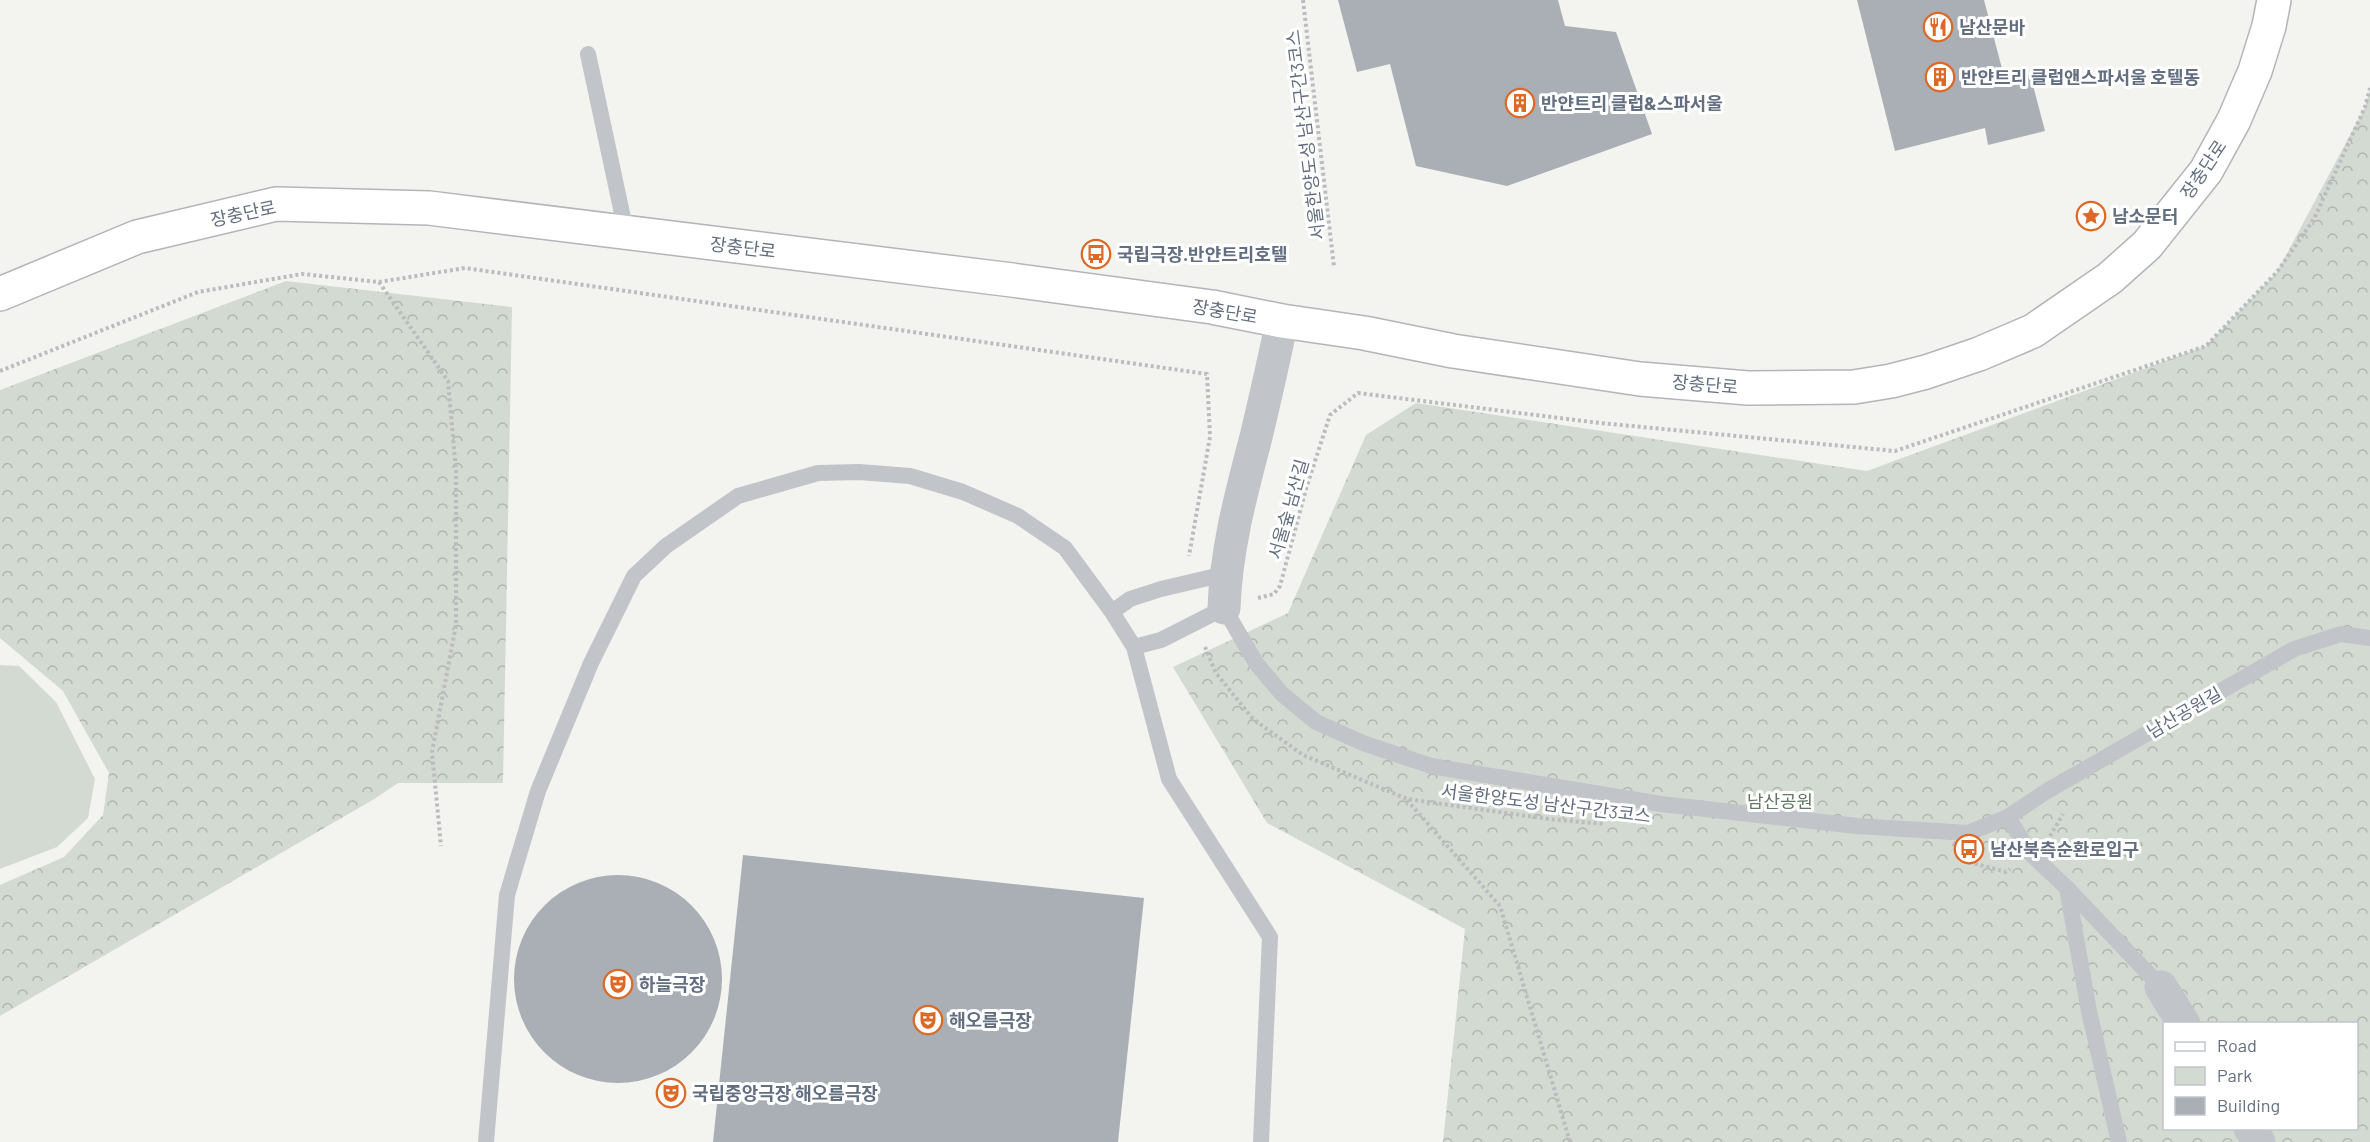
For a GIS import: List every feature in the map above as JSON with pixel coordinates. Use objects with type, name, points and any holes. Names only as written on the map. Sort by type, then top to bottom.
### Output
[{"type":"main road","name":"장충단로","points":[[0,294],[137,237],[276,204],[429,208],[1212,307],[1453,351],[1640,379],[1748,388],[1854,387],[1926,372],[1979,354],[2033,331],[2110,278],[2147,245],[2206,171],[2234,120],[2255,71],[2269,27],[2274,0]]},
{"type":"street","points":[[1224,608],[1225,574],[1233,527],[1282,321]]},
{"type":"street","points":[[2161,987],[2183,1022]]},
{"type":"lane","points":[[588,54],[626,232]]},
{"type":"lane","points":[[486,1142],[507,895],[538,791],[591,663],[634,576],[666,546],[738,496],[818,473],[859,472],[910,476],[963,492],[1027,523],[1065,548],[1112,612],[1134,647],[1169,779],[1270,937],[1261,1142]]},
{"type":"lane","points":[[1112,612],[1131,599],[1225,574]]},
{"type":"lane","points":[[1134,647],[1161,640],[1224,608]]},
{"type":"lane","name":"남산공원길","points":[[1224,608],[1256,663],[1282,694],[1316,722],[1363,743],[1431,766],[1661,804],[1857,826],[1968,833],[2008,817],[2047,791],[2294,649],[2341,634],[2370,638]]},
{"type":"lane","points":[[2008,817],[2030,853],[2067,888],[2161,987]]},
{"type":"lane","points":[[2067,888],[2089,1011],[2119,1142]]},
{"type":"path","name":"서울한양도성 남산구간3코스","points":[[1303,0],[1334,267]]},
{"type":"path","points":[[0,371],[198,292],[302,274],[379,282],[465,268],[1207,374],[1210,437],[1185,583]]},
{"type":"path","points":[[379,282],[448,381],[456,471],[456,625],[432,752],[441,846]]},
{"type":"path","name":"서울숲 남산길","points":[[1224,608],[1274,594],[1280,586],[1305,489],[1330,415],[1358,393]]},
{"type":"path","name":"서울한양도성 남산구간3코스","points":[[1194,624],[1216,673],[1253,719],[1303,755],[1407,799],[1608,825]]},
{"type":"path","points":[[1407,799],[1500,906],[1570,1142]]},
{"type":"path","points":[[1960,859],[2006,872],[2045,844],[2067,806]]},
{"type":"green space","name":"남산공원","points":[[2370,88],[2370,1142],[1443,1142],[1465,929],[1267,823],[1173,667],[1288,613],[1366,435],[1416,403],[1867,471],[2206,346],[2277,272],[2365,107]]},
{"type":"green space","points":[[286,281],[512,307],[503,783],[398,783],[376,798],[0,1016],[0,885],[64,857],[103,815],[109,773],[63,691],[0,638],[0,390]]},
{"type":"green space","points":[[0,665],[19,666],[56,702],[95,779],[88,818],[57,847],[0,869]]},
{"type":"building","name":"반얀트리 클럽&스파서울","points":[[1338,0],[1558,0],[1565,26],[1616,32],[1652,134],[1507,186],[1416,166],[1390,64],[1357,72]]},
{"type":"building","name":"반얀트리 클럽앤스파서울 호텔동","points":[[1857,0],[1984,0],[2005,80],[2030,74],[2045,131],[1988,145],[1985,128],[1895,151]]},
{"type":"building","name":"해오름극장","points":[[743,855],[1144,898],[1118,1142],[713,1142]]},
{"type":"building","name":"하늘극장","points":[[608,875],[628,875],[648,879],[667,887],[692,905],[705,921],[714,939],[722,969],[718,1009],[714,1019],[705,1037],[692,1053],[676,1066],[648,1079],[628,1083],[608,1083],[588,1079],[569,1071],[544,1053],[531,1037],[518,1009],[514,989],[514,969],[518,949],[526,930],[544,905],[560,892],[588,879]]},
{"type":"place","name":"남산문바","points":[[1938,27]]},
{"type":"place","name":"반얀트리 클럽앤스파서울 호텔동","points":[[1940,77]]},
{"type":"place","name":"반얀트리 클럽&스파서울","points":[[1520,103]]},
{"type":"place","name":"남소문터","points":[[2091,216]]},
{"type":"place","name":"국립극장.반얀트리호텔","points":[[1096,254]]},
{"type":"place","name":"남산북측순환로입구","points":[[1969,849]]},
{"type":"place","name":"하늘극장","points":[[618,984]]},
{"type":"place","name":"해오름극장","points":[[928,1020]]},
{"type":"place","name":"국립중앙극장 해오름극장","points":[[671,1093]]}]
